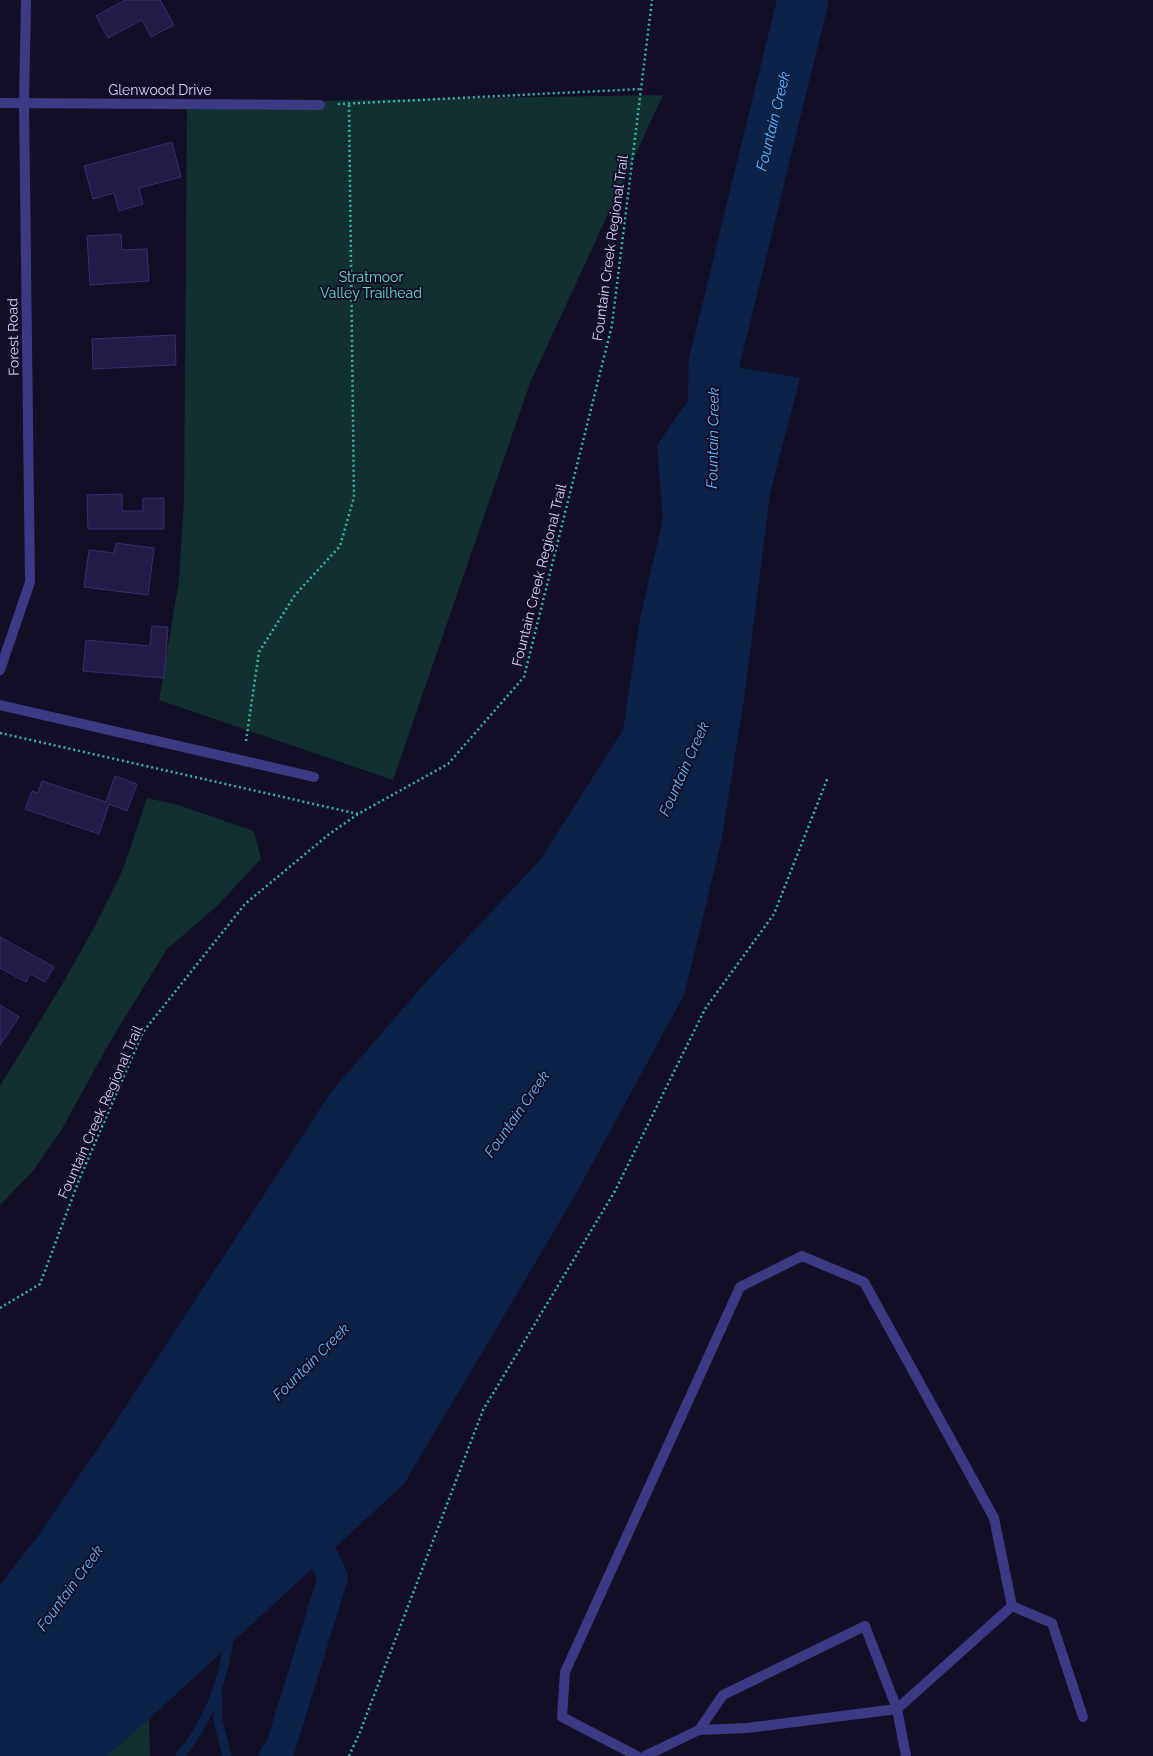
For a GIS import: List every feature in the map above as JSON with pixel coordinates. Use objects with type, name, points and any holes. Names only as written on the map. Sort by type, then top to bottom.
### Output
[{"type":"street","name":"Forest Road","points":[[0,670],[30,582],[24,103],[26,0]]},
{"type":"street","name":"Glenwood Drive","points":[[0,103],[320,105]]},
{"type":"street","points":[[0,705],[314,778]]},
{"type":"street","points":[[637,1756],[562,1717],[565,1672],[740,1286],[802,1256],[864,1282],[994,1518],[1012,1606]]},
{"type":"street","points":[[645,1756],[699,1730],[746,1728],[896,1709],[1012,1606]]},
{"type":"street","points":[[1012,1606],[1052,1623],[1083,1717]]},
{"type":"street","points":[[699,1730],[723,1695],[865,1626],[896,1709],[906,1756]]},
{"type":"path","name":"Fountain Creek Regional Trail","points":[[0,1308],[40,1284],[79,1180],[143,1032],[245,904],[328,835],[358,814],[448,764],[524,677],[612,325],[652,0]]},
{"type":"path","points":[[320,105],[641,89]]},
{"type":"path","points":[[243,761],[258,652],[296,595],[340,546],[354,497],[349,104]]},
{"type":"path","points":[[0,733],[358,814]]},
{"type":"path","points":[[350,1756],[483,1410],[615,1191],[705,1009],[774,914],[828,776]]},
{"type":"green space","name":"Stratmoor Valley Trailhead","points":[[663,95],[530,383],[393,780],[159,700],[179,580],[184,499],[187,103]]},
{"type":"green space","points":[[147,798],[178,805],[254,831],[261,859],[217,906],[167,949],[108,1045],[62,1129],[33,1171],[0,1205],[0,1086],[63,983],[96,924],[123,869]]},
{"type":"green space","points":[[149,1719],[150,1756],[106,1756]]},
{"type":"water","points":[[714,363],[800,378],[770,494],[744,700],[721,843],[684,995],[572,1201],[404,1484],[107,1756],[0,1756],[0,1585],[38,1536],[109,1432],[331,1092],[425,983],[540,860],[623,730],[640,618],[663,519],[657,445]]},
{"type":"building","points":[[125,0],[160,0],[174,25],[151,37],[142,20],[108,38],[96,16]]},
{"type":"building","points":[[172,142],[181,177],[139,188],[143,204],[119,211],[114,193],[93,199],[84,166]]},
{"type":"building","points":[[121,234],[122,250],[147,249],[149,281],[90,285],[87,236]]},
{"type":"building","points":[[175,335],[176,365],[93,369],[92,339]]},
{"type":"building","points":[[122,494],[122,511],[143,511],[143,498],[164,498],[164,529],[88,529],[87,495]]},
{"type":"building","points":[[116,543],[154,548],[148,595],[84,587],[89,550],[114,553]]},
{"type":"building","points":[[152,626],[168,627],[164,678],[83,671],[86,640],[150,646]]},
{"type":"building","points":[[115,776],[137,784],[127,811],[109,804],[99,834],[25,809],[32,791],[38,793],[42,781],[106,802]]},
{"type":"building","points":[[0,937],[54,967],[45,982],[30,974],[26,982],[0,968]]},
{"type":"building","points":[[0,1005],[19,1017],[0,1045]]},
{"type":"waterway","name":"Fountain Creek","points":[[713,433],[714,363],[803,0]]},
{"type":"waterway","points":[[274,1756],[280,1749],[333,1577],[306,1521]]},
{"type":"waterway","name":"Fountain Creek","points":[[180,1756],[199,1729],[214,1698],[224,1666],[230,1634]]},
{"type":"waterway","points":[[218,1694],[218,1721],[227,1756]]}]
